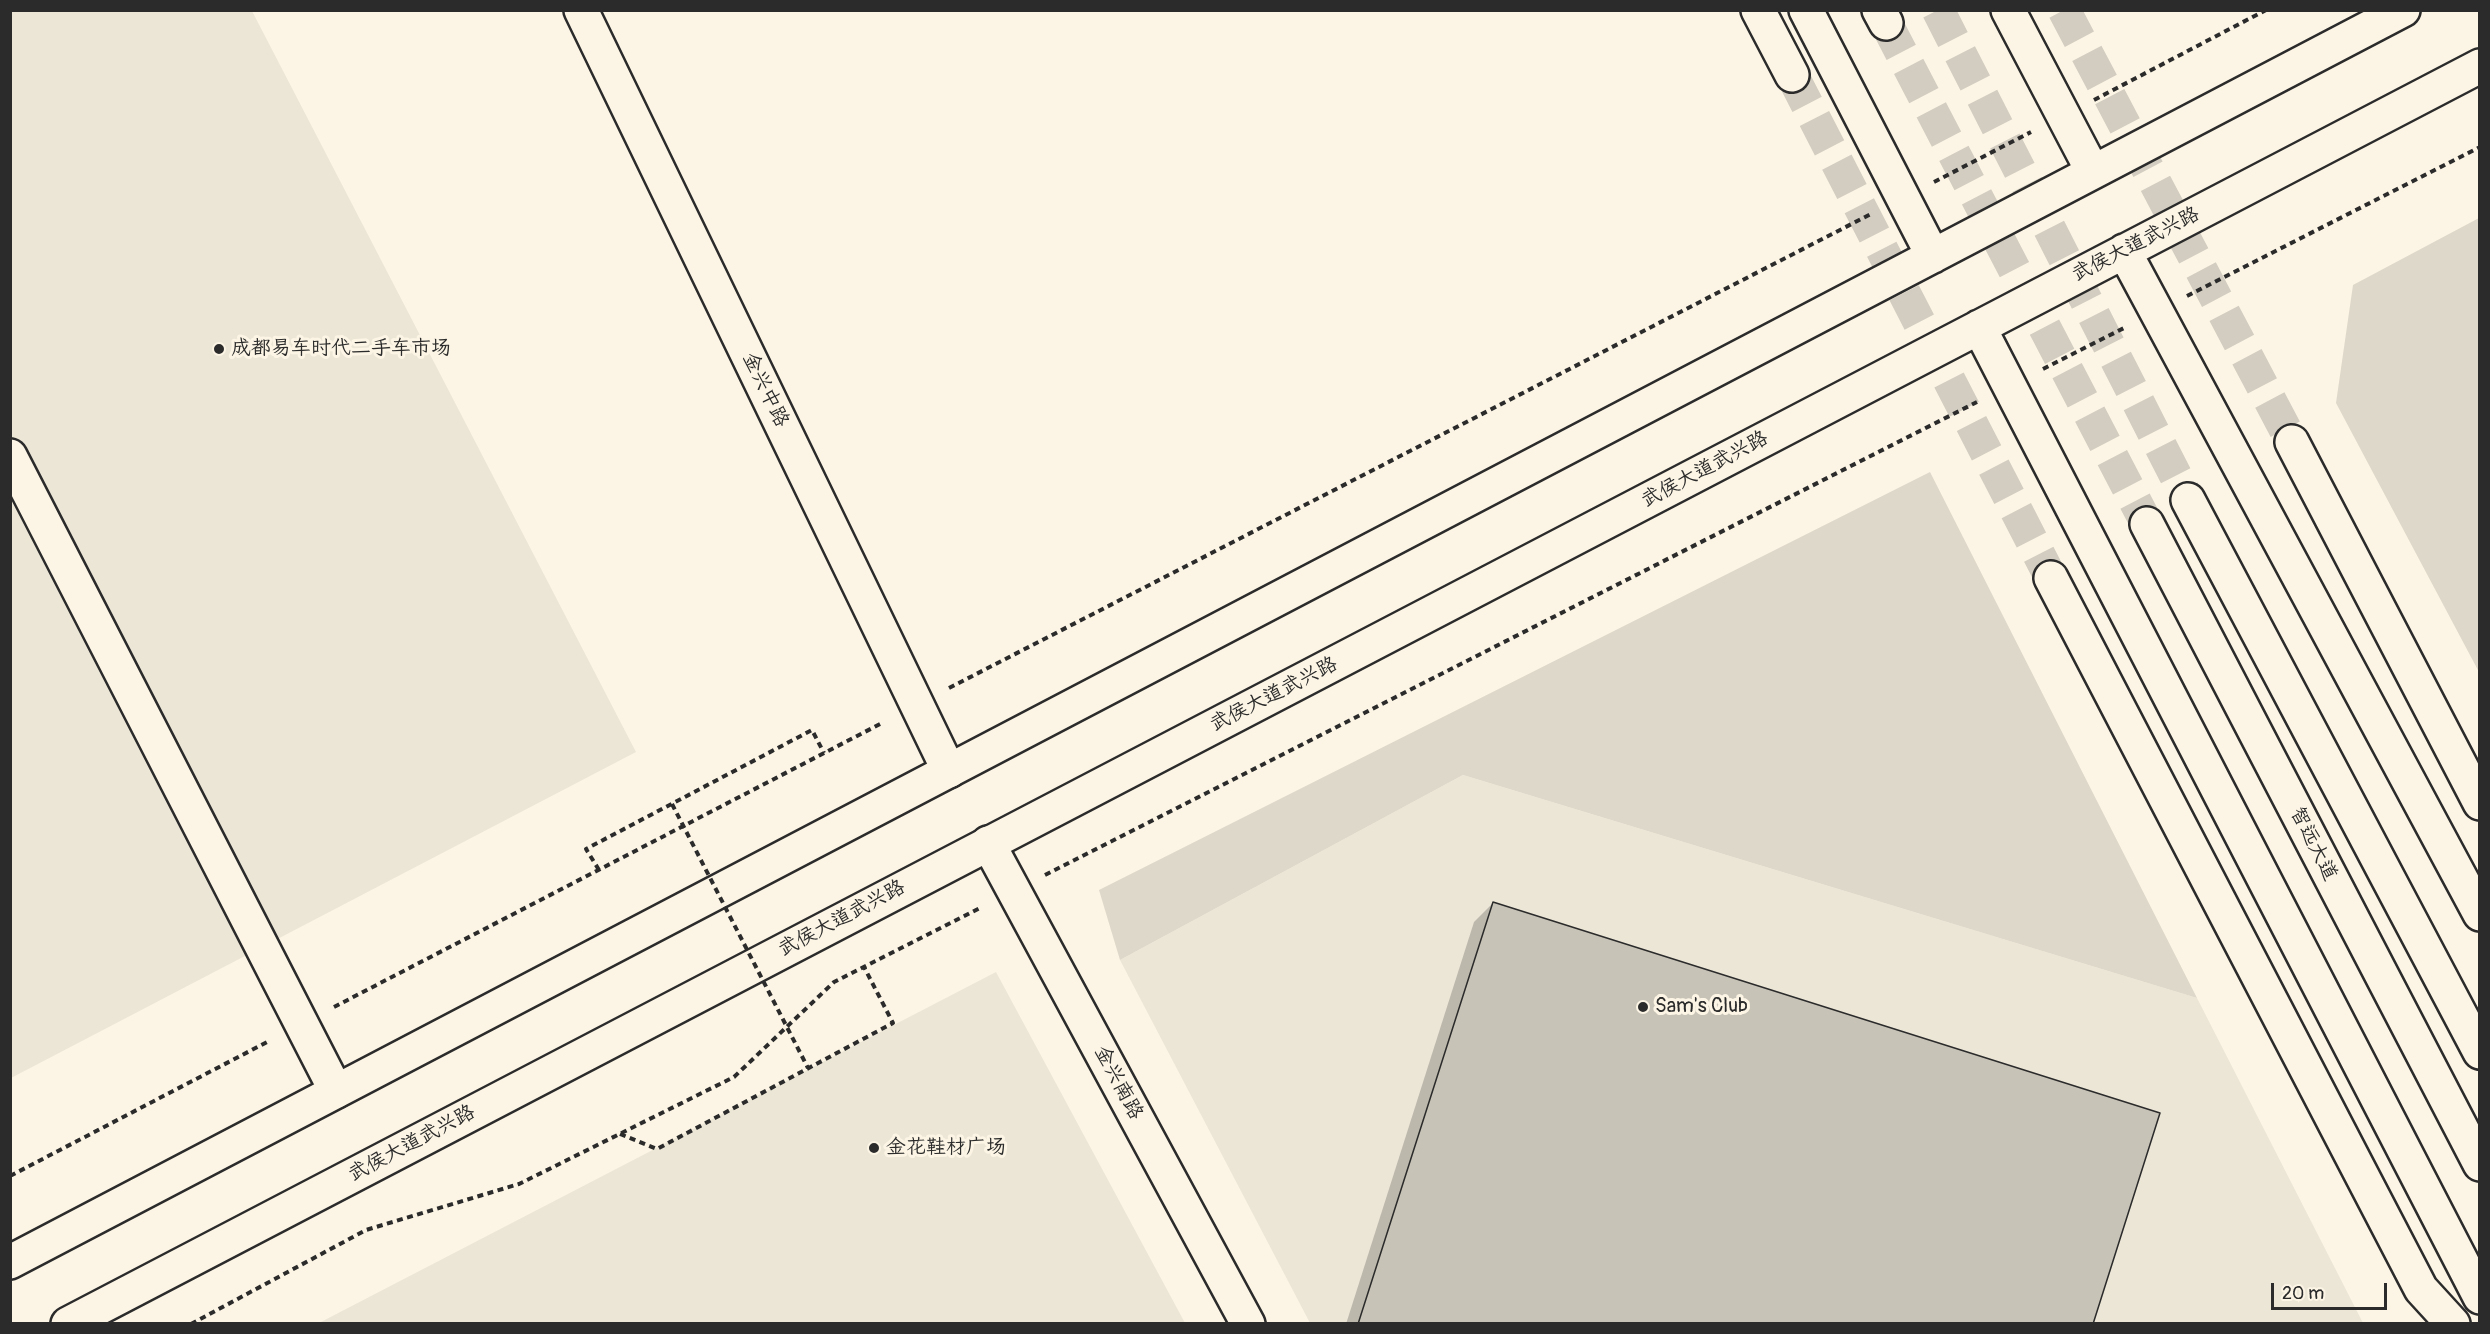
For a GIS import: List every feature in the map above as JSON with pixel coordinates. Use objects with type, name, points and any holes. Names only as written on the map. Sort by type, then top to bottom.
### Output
[{"type":"main road","name":"金兴中路","points":[[581,10],[949,771]]},
{"type":"main road","points":[[1758,10],[1792,75]]},
{"type":"main road","points":[[1806,10],[1933,256]]},
{"type":"main road","points":[[2008,10],[2093,172]]},
{"type":"main road","points":[[10,1262],[2403,10]]},
{"type":"main road","name":"武侯大道武兴路","points":[[68,1323],[2480,66]]},
{"type":"main road","points":[[2124,251],[2480,914]]},
{"type":"main road","points":[[1979,327],[2480,1297]]},
{"type":"main road","points":[[2292,441],[2480,803]]},
{"type":"main road","points":[[10,456],[336,1092]]},
{"type":"main road","points":[[2188,500],[2480,1052]]},
{"type":"main road","name":"智远大道","points":[[2146,524],[2480,1164]]},
{"type":"main road","points":[[2052,578],[2421,1289],[2453,1323]]},
{"type":"main road","name":"金兴南路","points":[[988,843],[1248,1323]]},
{"type":"path","points":[[10,1176],[918,704],[2266,10]]},
{"type":"path","points":[[190,1323],[366,1230],[519,1184],[734,1077],[834,982],[2480,147]]},
{"type":"path","points":[[599,870],[586,849],[812,730],[824,753]]},
{"type":"path","points":[[672,804],[808,1068]]},
{"type":"path","points":[[619,1134],[657,1149],[894,1023],[864,967]]},
{"type":"shaded area","name":"成都易车时代二手车市场","points":[[11,11],[252,11],[636,752],[11,1078]]},
{"type":"shaded area","points":[[2479,218],[2479,672],[2336,403],[2353,285]]},
{"type":"shaded area","points":[[1930,472],[2197,998],[1463,775],[1120,960],[1099,890]]},
{"type":"shaded area","points":[[1463,775],[2197,998],[2363,1323],[1310,1323],[1120,960]]},
{"type":"shaded area","name":"金花鞋材广场","points":[[996,972],[1185,1323],[319,1323]]},
{"type":"building","name":"Sam's Club","points":[[1493,902],[2160,1113],[2093,1324],[1358,1324]]},
{"type":"tunnel","points":[[1938,10],[2188,500]]},
{"type":"tunnel","points":[[2064,10],[2292,442]]},
{"type":"tunnel","points":[[1886,23],[2147,524]]},
{"type":"tunnel","points":[[1792,75],[2051,578]]},
{"type":"place","name":"成都易车时代二手车市场","points":[[219,349]]},
{"type":"place","name":"Sam's Club","points":[[1643,1007]]},
{"type":"place","name":"金花鞋材广场","points":[[874,1148]]}]
